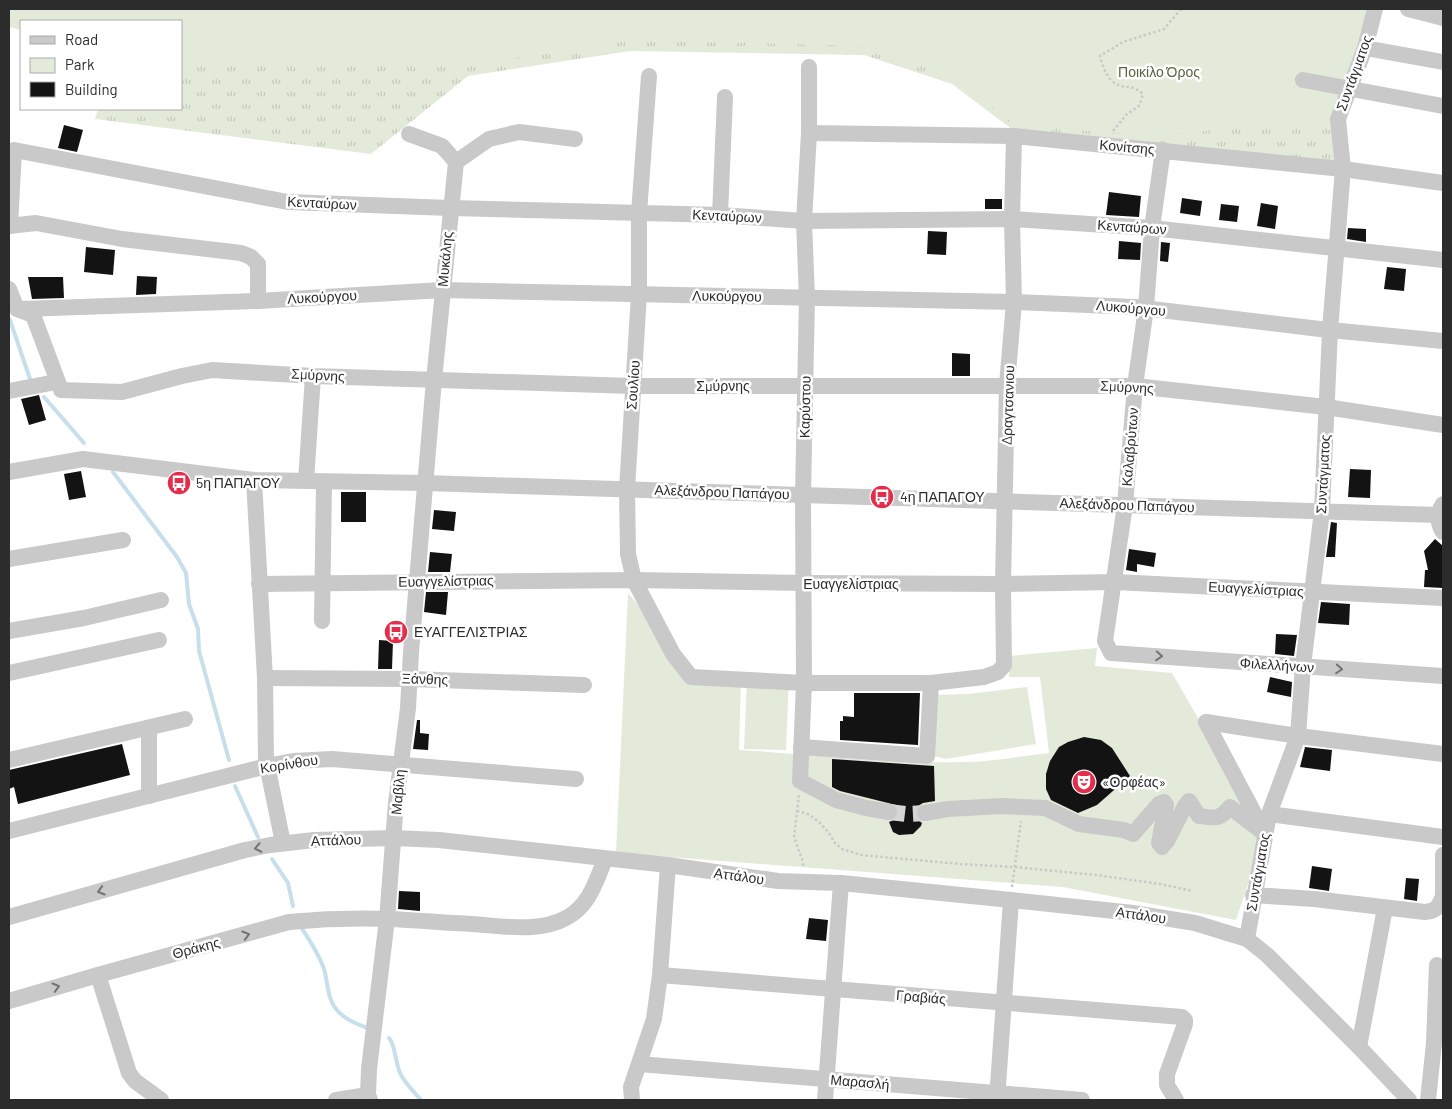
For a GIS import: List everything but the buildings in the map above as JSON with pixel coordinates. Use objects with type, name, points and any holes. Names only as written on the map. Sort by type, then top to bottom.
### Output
[{"type":"street","name":"Συντάγματος","points":[[1247,939],[1253,895],[1269,814],[1298,736],[1303,666],[1322,511],[1330,330],[1343,169],[1338,119],[1366,48],[1375,9]]},
{"type":"street","points":[[1408,9],[1443,18]]},
{"type":"street","points":[[1366,48],[1443,62]]},
{"type":"street","name":"Καρύστου","points":[[800,780],[804,683],[805,583],[803,495],[807,298],[804,221],[809,133],[809,67]]},
{"type":"street","name":"Σουλίου","points":[[649,76],[639,214],[639,294],[627,489],[628,554],[634,580],[673,654],[691,677],[804,683]]},
{"type":"street","points":[[1303,80],[1443,106]]},
{"type":"street","points":[[720,215],[725,97]]},
{"type":"street","points":[[410,134],[442,146],[456,162],[489,139],[519,132],[575,140]]},
{"type":"street","name":"Κονίτσης","points":[[809,133],[1014,136],[1343,169],[1443,183]]},
{"type":"street","name":"Δραγτσανιου","points":[[931,683],[984,677],[998,672],[1004,665],[1003,584],[1007,386],[1014,302],[1012,219],[1014,136]]},
{"type":"street","name":"Κενταύρων","points":[[9,226],[14,150],[288,202],[720,215],[804,221],[1012,219],[1152,228],[1443,260]]},
{"type":"street","name":"Καλαβρύτων","points":[[1111,653],[1106,641],[1126,505],[1135,386],[1146,308],[1152,228],[1163,150]]},
{"type":"street","name":"Μυκάλης","points":[[425,483],[442,290],[456,162]]},
{"type":"street","points":[[9,226],[36,223],[122,239],[241,253],[251,256],[258,264],[258,301]]},
{"type":"street","points":[[9,289],[13,310],[33,315],[56,382],[9,391]]},
{"type":"street","name":"Λυκούργου","points":[[13,310],[258,301],[442,290],[1014,302],[1146,308],[1330,330],[1443,341]]},
{"type":"street","name":"Σμύρνης","points":[[56,382],[60,390],[122,392],[212,370],[313,376],[633,386],[1135,386],[1326,407],[1443,424]]},
{"type":"street","points":[[306,481],[313,376]]},
{"type":"street","name":"Αλεξάνδρου Παπάγου","points":[[9,472],[83,459],[254,480],[425,483],[1322,511],[1441,509],[1439,522],[1443,532]]},
{"type":"street","points":[[254,480],[265,678],[267,766],[283,843]]},
{"type":"street","points":[[322,621],[324,482]]},
{"type":"street","name":"Μαβίλη","points":[[369,1097],[370,1055],[387,919],[400,764],[408,708],[425,483]]},
{"type":"street","points":[[9,559],[123,540]]},
{"type":"street","name":"Ευαγγελίστριας","points":[[259,584],[634,580],[1003,584],[1114,582],[1443,598]]},
{"type":"street","points":[[9,631],[84,618],[160,600]]},
{"type":"street","points":[[9,673],[159,640]]},
{"type":"street","name":"Φιλελλήνων","points":[[1111,653],[1443,676]]},
{"type":"street","name":"Ξάνθης","points":[[265,678],[410,678],[584,685]]},
{"type":"street","points":[[801,747],[927,756],[931,683],[804,683]]},
{"type":"street","points":[[9,760],[185,719]]},
{"type":"street","points":[[1265,834],[1206,722],[1298,736],[1443,754]]},
{"type":"street","points":[[149,728],[149,796]]},
{"type":"street","name":"Κορίνθου","points":[[9,831],[267,766],[316,758],[576,779]]},
{"type":"street","points":[[800,780],[836,800],[889,812]]},
{"type":"street","points":[[925,813],[974,808],[1045,808],[1079,824],[1124,830],[1133,834],[1159,804],[1164,802],[1166,805],[1159,843],[1162,848],[1168,841],[1189,801],[1199,816],[1215,818],[1224,815],[1230,807],[1265,834]]},
{"type":"street","points":[[1269,814],[1443,837]]},
{"type":"street","name":"Αττάλου","points":[[9,917],[245,850],[314,840],[394,838],[465,842],[668,865],[751,878],[842,883],[1133,913],[1195,923],[1247,939],[1267,955],[1409,1100]]},
{"type":"street","points":[[1253,895],[1314,899],[1425,912],[1434,911],[1439,906],[1443,896],[1443,855]]},
{"type":"street","name":"Θράκης","points":[[9,1001],[290,922],[387,919],[515,927],[536,927],[555,923],[573,914],[584,905],[596,884],[605,859]]},
{"type":"street","points":[[632,1100],[632,1087],[654,1019],[660,975],[668,865]]},
{"type":"street","points":[[825,1100],[842,883]]},
{"type":"street","points":[[997,1097],[1011,900]]},
{"type":"street","points":[[1359,1047],[1386,908]]},
{"type":"street","points":[[1428,1100],[1434,1043],[1437,965]]},
{"type":"street","points":[[98,975],[129,1073],[135,1081],[161,1100]]},
{"type":"street","name":"Γραβιάς","points":[[660,975],[1182,1017],[1185,1020],[1185,1024],[1167,1074],[1167,1085],[1176,1100]]},
{"type":"street","name":"Μαρασλή","points":[[639,1064],[997,1097],[1082,1100]]},
{"type":"street","points":[[336,1100],[369,1097]]},
{"type":"path","points":[[1103,144],[1127,114],[1139,106],[1143,94],[1134,87],[1114,83],[1102,66],[1100,56],[1123,42],[1164,30],[1181,9]]},
{"type":"path","points":[[800,780],[794,837],[803,862],[801,882]]},
{"type":"path","points":[[1011,900],[1023,807]]},
{"type":"path","points":[[798,811],[808,814],[820,822],[835,843],[842,849],[861,855],[1096,875],[1160,884],[1193,891]]},
{"type":"green space","name":"Ποικίλο Όρος","points":[[9,9],[1371,9],[1332,119],[1151,136],[1015,125],[950,74],[865,46],[631,40],[467,66],[182,60],[182,20],[20,20],[20,30],[9,27]]},
{"type":"green space","name":"Ποικίλο Όρος","points":[[1372,9],[1333,119],[1338,164],[1013,130],[952,84],[864,55],[630,51],[468,76],[371,154],[95,119],[98,110],[182,110],[182,21]]},
{"type":"green space","points":[[628,593],[700,676],[741,679],[739,750],[933,762],[972,762],[1049,753],[1040,677],[1009,677],[1009,656],[1097,648],[1095,666],[1172,673],[1265,834],[1236,920],[1063,887],[616,853]]},
{"type":"green space","points":[[789,678],[786,750],[744,749],[747,679]]},
{"type":"green space","points":[[1027,687],[1036,744],[946,759],[933,756],[934,695],[969,694]]},
{"type":"waterway","points":[[10,320],[30,379]]},
{"type":"waterway","points":[[44,397],[84,443]]},
{"type":"waterway","points":[[113,472],[177,557],[186,573],[189,604],[198,629],[199,651],[229,760]]},
{"type":"waterway","points":[[235,786],[258,837]]},
{"type":"waterway","points":[[272,859],[288,883],[293,906]]},
{"type":"waterway","points":[[301,927],[322,963],[334,1006],[341,1015],[368,1028]]},
{"type":"waterway","points":[[389,1038],[401,1075],[421,1100]]},
{"type":"tunnel","points":[[889,812],[906,814],[925,813]]},
{"type":"place","name":"5η ΠΑΠΑΓΟΥ","points":[[179,483]]},
{"type":"place","name":"4η ΠΑΠΑΓΟΥ","points":[[882,497]]},
{"type":"place","name":"ΕΥΑΓΓΕΛΙΣΤΡΙΑΣ","points":[[396,632]]},
{"type":"place","name":"«Ορφέας»","points":[[1084,782]]}]
